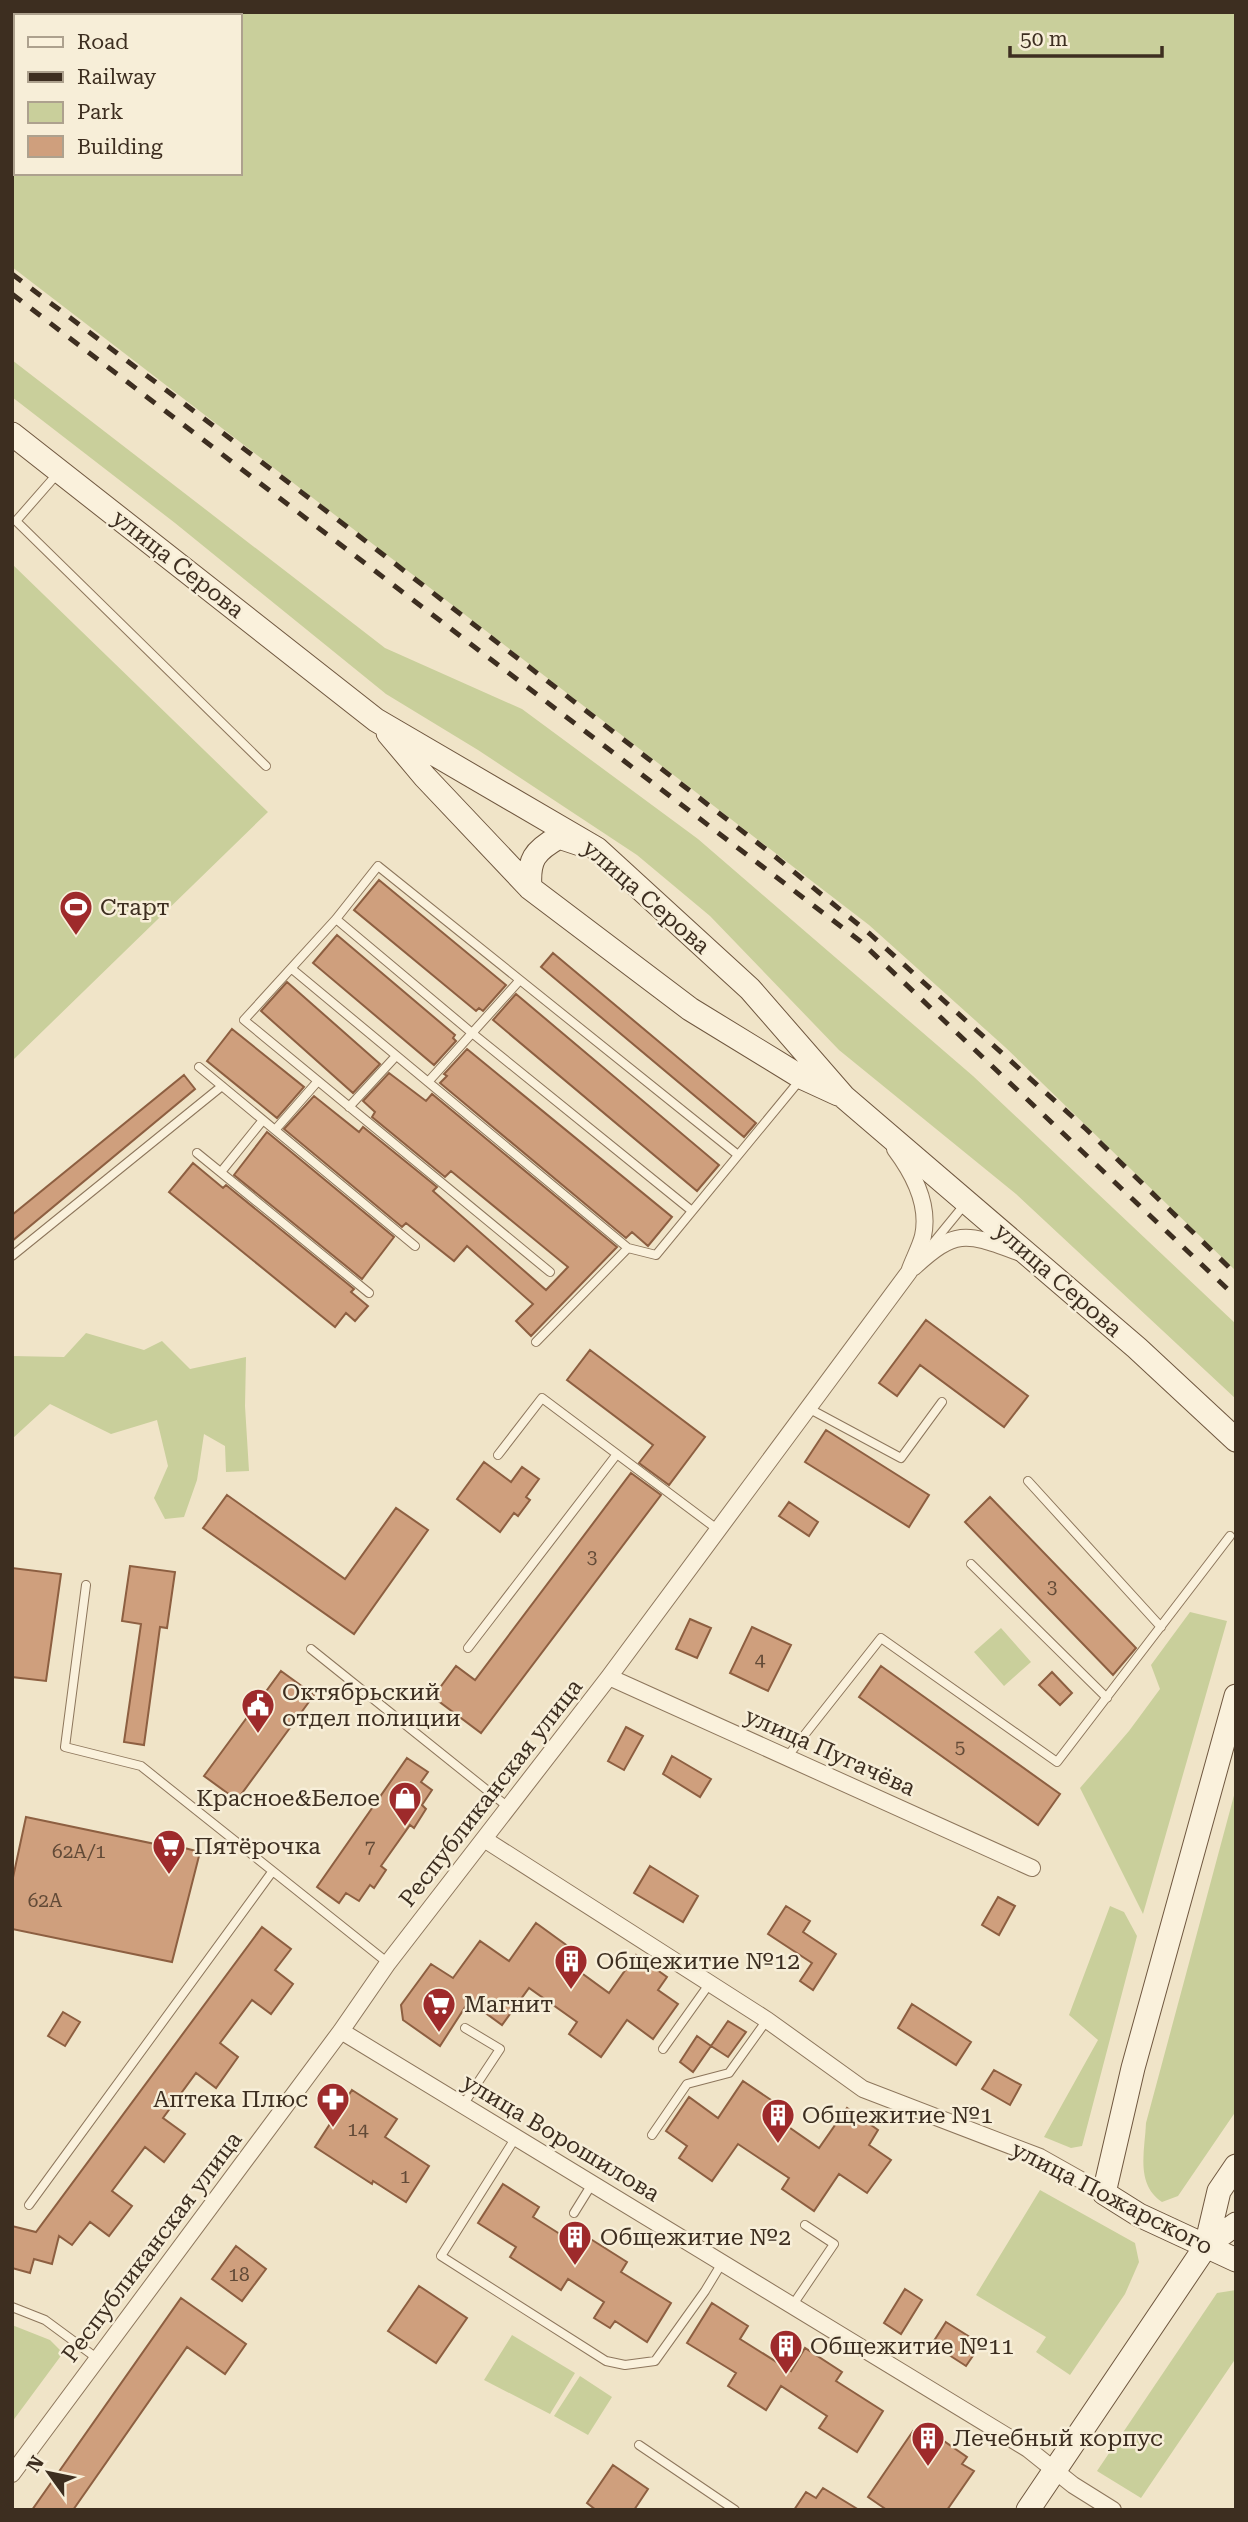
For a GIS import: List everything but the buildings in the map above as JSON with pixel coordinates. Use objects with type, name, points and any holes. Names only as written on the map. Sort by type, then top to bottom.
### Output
[{"type":"street","name":"улица Серова","points":[[12,434],[376,720],[597,849],[750,989],[844,1097],[1137,1348],[1236,1440]]},
{"type":"street","name":"улица Серова","points":[[376,720],[425,777],[530,888],[690,1009],[801,1077],[844,1097]]},
{"type":"street","points":[[530,888],[529,866],[541,846],[558,837],[597,849]]},
{"type":"street","name":"Республиканская улица","points":[[12,2474],[341,2031],[388,1963],[609,1677],[909,1272],[923,1235],[923,1208],[912,1172],[876,1124]]},
{"type":"street","points":[[909,1272],[935,1248],[955,1237],[977,1237],[1030,1256]]},
{"type":"street","name":"улица Пугачёва","points":[[609,1677],[1032,1868]]},
{"type":"street","points":[[1104,2193],[1133,2068],[1236,1696]]},
{"type":"street","name":"улица Пожарского","points":[[484,1839],[767,2020],[863,2089],[1040,2157],[1139,2215],[1236,2260]]},
{"type":"street","name":"улица Ворошилова","points":[[341,2031],[1028,2449],[1073,2485],[1113,2510]]},
{"type":"street","points":[[1206,2246],[1219,2191],[1236,2166]]},
{"type":"street","points":[[1028,2510],[1206,2246],[1236,2224]]},
{"type":"lane","points":[[60,471],[14,519],[266,766]]},
{"type":"lane","points":[[550,1272],[244,1020],[337,919],[378,866],[738,1154]]},
{"type":"lane","points":[[337,919],[472,1034],[692,1211]]},
{"type":"lane","points":[[292,969],[628,1248],[656,1255],[785,1100],[801,1077]]},
{"type":"lane","points":[[428,1082],[519,981]]},
{"type":"lane","points":[[349,1107],[396,1056]]},
{"type":"lane","points":[[199,1067],[415,1245]]},
{"type":"lane","points":[[275,1130],[318,1081]]},
{"type":"lane","points":[[12,1256],[222,1086]]},
{"type":"lane","points":[[221,1172],[263,1120]]},
{"type":"lane","points":[[197,1153],[369,1293]]},
{"type":"lane","points":[[909,1272],[967,1202]]},
{"type":"lane","points":[[536,1342],[628,1248]]},
{"type":"lane","points":[[498,1455],[542,1398],[717,1529]]},
{"type":"lane","points":[[808,1408],[901,1458],[942,1402]]},
{"type":"lane","points":[[468,1648],[617,1454]]},
{"type":"lane","points":[[1028,1481],[1161,1626]]},
{"type":"lane","points":[[787,1757],[881,1637],[1057,1762],[1230,1536]]},
{"type":"lane","points":[[971,1564],[1107,1698]]},
{"type":"lane","points":[[86,1584],[65,1747],[141,1766],[388,1963]]},
{"type":"lane","points":[[311,1649],[508,1807]]},
{"type":"lane","points":[[29,2205],[272,1872]]},
{"type":"lane","points":[[663,2049],[710,1983]]},
{"type":"lane","points":[[652,2135],[687,2084],[729,2073],[767,2020]]},
{"type":"lane","points":[[463,2105],[500,2049],[465,2028]]},
{"type":"lane","points":[[516,2137],[441,2256],[606,2361],[625,2365],[654,2361],[722,2263]]},
{"type":"lane","points":[[574,2213],[592,2184]]},
{"type":"lane","points":[[792,2306],[834,2244],[805,2225]]},
{"type":"lane","points":[[12,2307],[45,2320],[98,2359]]},
{"type":"lane","points":[[639,2445],[735,2510]]},
{"type":"green space","points":[[12,12],[1236,12],[1236,1271],[1005,1047],[869,925],[12,267]]},
{"type":"green space","points":[[12,360],[385,648],[522,709],[698,839],[973,1076],[1236,1324],[1236,1399],[1016,1194],[839,1050],[710,916],[637,855],[478,750],[386,694],[175,523],[12,397]]},
{"type":"green space","name":"Старт","points":[[12,564],[268,812],[12,1061]]},
{"type":"green space","points":[[86,1333],[144,1350],[162,1341],[190,1369],[246,1357],[245,1406],[249,1471],[226,1472],[225,1446],[204,1434],[197,1480],[184,1517],[165,1519],[154,1498],[168,1466],[157,1420],[111,1434],[50,1404],[12,1439],[12,1356],[64,1357]]},
{"type":"green space","points":[[1190,1612],[1227,1621],[1143,1914],[1080,1788],[1129,1731],[1160,1689],[1151,1665]]},
{"type":"green space","points":[[1001,1628],[1031,1662],[1004,1686],[974,1652]]},
{"type":"green space","points":[[1236,1788],[1236,2111],[1178,2196],[1162,2202],[1148,2186],[1145,2176],[1146,2123]]},
{"type":"green space","points":[[1110,1906],[1124,1912],[1137,1936],[1082,2146],[1071,2148],[1044,2137],[1098,2040],[1069,2015]]},
{"type":"green space","points":[[1040,2190],[1135,2243],[1139,2262],[1125,2294],[1070,2375],[1036,2352],[1046,2337],[976,2295]]},
{"type":"green space","points":[[1236,2290],[1236,2358],[1141,2498],[1097,2471],[1217,2293]]},
{"type":"green space","points":[[12,2325],[50,2340],[63,2353],[12,2422]]},
{"type":"green space","points":[[512,2335],[575,2373],[550,2414],[484,2380]]},
{"type":"green space","points":[[580,2376],[612,2397],[588,2435],[554,2416]]},
{"type":"railway","points":[[12,274],[333,516],[772,854],[870,934],[1086,1129],[1236,1274]]},
{"type":"railway","points":[[12,294],[860,941],[1236,1297]]},
{"type":"place","name":"Старт","points":[[76,937]]},
{"type":"place","name":"Октябрьский отдел полиции","points":[[258,1735]]},
{"type":"place","name":"Красное&Белое","points":[[405,1828]]},
{"type":"place","name":"Пятёрочка","points":[[169,1876]]},
{"type":"place","name":"Общежитие №12","points":[[571,1991]]},
{"type":"place","name":"Магнит","points":[[439,2034]]},
{"type":"place","name":"Аптека Плюс","points":[[333,2129]]},
{"type":"place","name":"Общежитие №1","points":[[778,2145]]},
{"type":"place","name":"Общежитие №2","points":[[575,2267]]},
{"type":"place","name":"Общежитие №11","points":[[786,2376]]},
{"type":"place","name":"Лечебный корпус","points":[[928,2468]]}]
